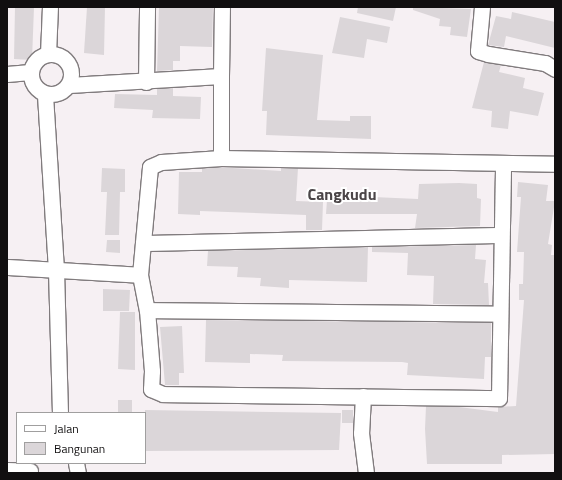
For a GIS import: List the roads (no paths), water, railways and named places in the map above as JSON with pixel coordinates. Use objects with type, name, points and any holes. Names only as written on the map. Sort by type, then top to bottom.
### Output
[{"type":"street","points":[[48,54],[50,7]]},
{"type":"street","points":[[146,82],[147,7]]},
{"type":"street","points":[[221,158],[222,7]]},
{"type":"street","points":[[482,7],[478,50],[488,54],[545,63],[555,69]]},
{"type":"street","points":[[48,54],[59,55],[68,63],[72,74],[69,85],[63,91],[45,95],[33,86],[30,72],[36,60],[48,54]]},
{"type":"street","points":[[7,74],[30,72]]},
{"type":"street","points":[[69,85],[146,82],[221,76]]},
{"type":"street","points":[[45,95],[56,270],[60,412]]},
{"type":"street","points":[[503,163],[500,235],[499,398],[163,394],[151,389],[152,371],[147,310],[140,275],[150,167],[161,162],[221,158],[503,163],[555,164]]},
{"type":"street","points":[[143,243],[500,235]]},
{"type":"street","points":[[7,267],[140,275]]},
{"type":"street","points":[[147,310],[500,314]]},
{"type":"street","points":[[363,396],[361,433],[366,473]]},
{"type":"street","points":[[7,470],[31,469]]},
{"type":"district","name":"Cangkudu","points":[[342,194]]}]
